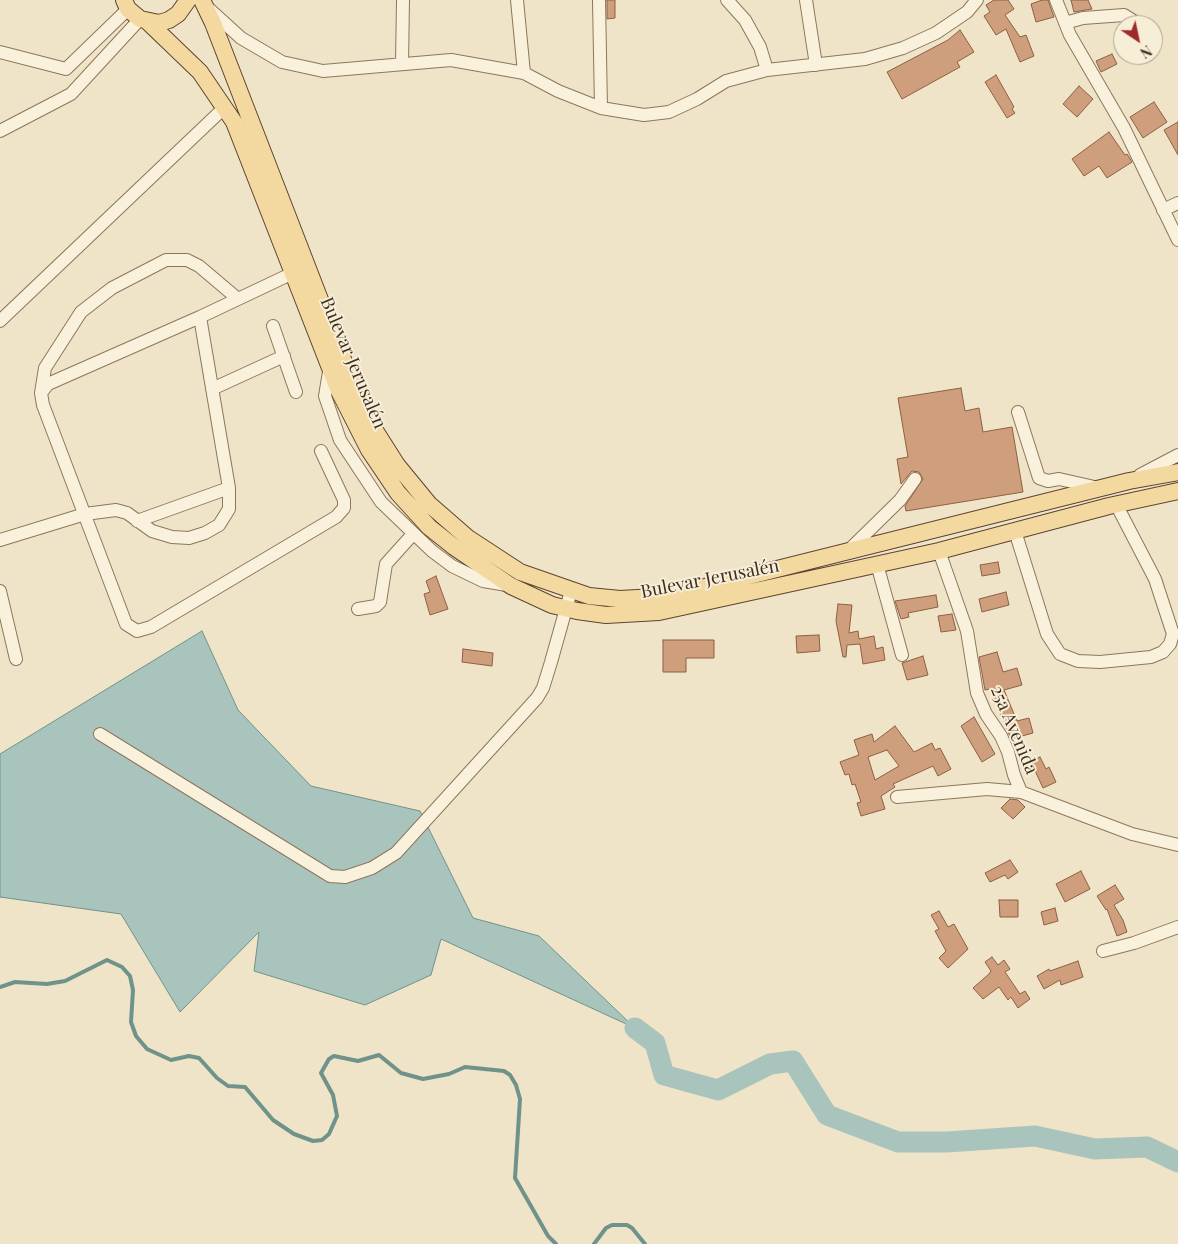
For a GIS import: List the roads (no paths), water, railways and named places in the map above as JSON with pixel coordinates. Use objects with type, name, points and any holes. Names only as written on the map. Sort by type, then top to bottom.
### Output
[{"type":"main road","points":[[131,9],[169,20],[178,14],[188,0]]},
{"type":"main road","name":"Bulevar Jerusalén","points":[[204,3],[353,385],[382,443],[428,504],[468,538],[520,572],[570,591],[589,596],[620,599],[655,597],[693,590],[1129,481],[1178,472]]},
{"type":"main road","name":"Bulevar Jerusalén","points":[[131,9],[200,72],[234,122],[358,432],[398,493],[433,531],[511,586],[552,605],[606,615],[658,612],[939,551],[1116,504],[1178,491]]},
{"type":"street","points":[[402,64],[403,0]]},
{"type":"street","points":[[517,0],[524,73]]},
{"type":"street","points":[[599,0],[601,108]]},
{"type":"street","points":[[727,0],[745,20],[760,47],[767,70]]},
{"type":"street","points":[[806,0],[816,65]]},
{"type":"street","points":[[204,3],[241,38],[282,62],[323,70],[359,69],[451,60],[524,73],[558,91],[601,108],[644,115],[668,112],[697,99],[726,80],[767,70],[865,60],[903,48],[936,32],[967,12],[977,0]]},
{"type":"street","points":[[1056,0],[1065,23],[1124,128],[1178,240]]},
{"type":"street","points":[[0,52],[66,69],[131,9]]},
{"type":"street","points":[[0,131],[71,94],[131,9]]},
{"type":"street","points":[[1065,23],[1083,18],[1113,16]]},
{"type":"street","points":[[0,321],[225,107]]},
{"type":"street","points":[[1163,210],[1178,204]]},
{"type":"street","points":[[238,299],[199,266],[187,260],[166,260],[112,288],[81,312],[45,368],[41,393],[43,405],[126,624],[137,631],[151,627],[336,517],[344,508],[344,500],[321,451]]},
{"type":"street","points":[[41,393],[48,384],[200,317],[293,273]]},
{"type":"street","points":[[0,540],[85,514],[121,510],[152,531],[172,537],[189,538],[205,534],[218,525],[229,509],[229,488],[200,317]]},
{"type":"street","points":[[273,326],[296,392]]},
{"type":"street","points":[[212,389],[284,356]]},
{"type":"street","points":[[330,366],[326,396],[340,440],[381,502],[413,534],[452,566],[483,581],[511,586]]},
{"type":"street","points":[[1018,412],[1039,478],[1048,481],[1059,479],[1101,488]]},
{"type":"street","points":[[1129,481],[1178,456]]},
{"type":"street","points":[[847,552],[900,500],[915,479]]},
{"type":"street","points":[[137,521],[229,488]]},
{"type":"street","points":[[1015,531],[1047,634],[1060,654],[1078,661],[1100,662],[1151,657],[1163,652],[1170,644],[1173,634],[1155,579],[1116,504]]},
{"type":"street","points":[[358,609],[376,606],[380,602],[386,564],[413,534]]},
{"type":"street","name":"25a Avenida","points":[[939,551],[968,631],[977,693],[986,714],[1001,736],[1021,792],[1132,834],[1178,845]]},
{"type":"street","points":[[877,564],[902,655]]},
{"type":"street","points":[[0,591],[16,659]]},
{"type":"street","points":[[100,734],[330,876],[345,877],[372,868],[396,853],[537,698],[546,680],[570,591]]},
{"type":"street","points":[[897,798],[987,789],[1021,792]]},
{"type":"street","points":[[1103,951],[1134,943],[1178,927]]},
{"type":"water","points":[[202,631],[238,710],[311,786],[420,811],[473,918],[539,936],[635,1028],[441,939],[431,975],[365,1005],[254,971],[259,932],[180,1012],[121,914],[0,897],[0,754]]},
{"type":"waterway","points":[[0,987],[15,982],[47,984],[65,981],[107,960],[122,967],[130,976],[133,990],[131,1022],[136,1036],[147,1049],[171,1060],[189,1056],[199,1058],[217,1078],[228,1086],[245,1087],[273,1120],[294,1134],[313,1141],[322,1140],[329,1134],[337,1116],[333,1095],[321,1073],[329,1059],[334,1056],[358,1061],[379,1055],[401,1073],[423,1079],[449,1074],[465,1067],[504,1071],[510,1075],[516,1085],[520,1099],[515,1178],[548,1236],[556,1244]]},
{"type":"waterway","points":[[635,1028],[655,1043],[664,1075],[718,1090],[770,1064],[793,1061],[827,1115],[898,1142],[947,1142],[1035,1136],[1095,1149],[1147,1147],[1178,1162]]},
{"type":"waterway","points":[[594,1244],[606,1228],[612,1225],[627,1225],[632,1228],[645,1244]]}]
